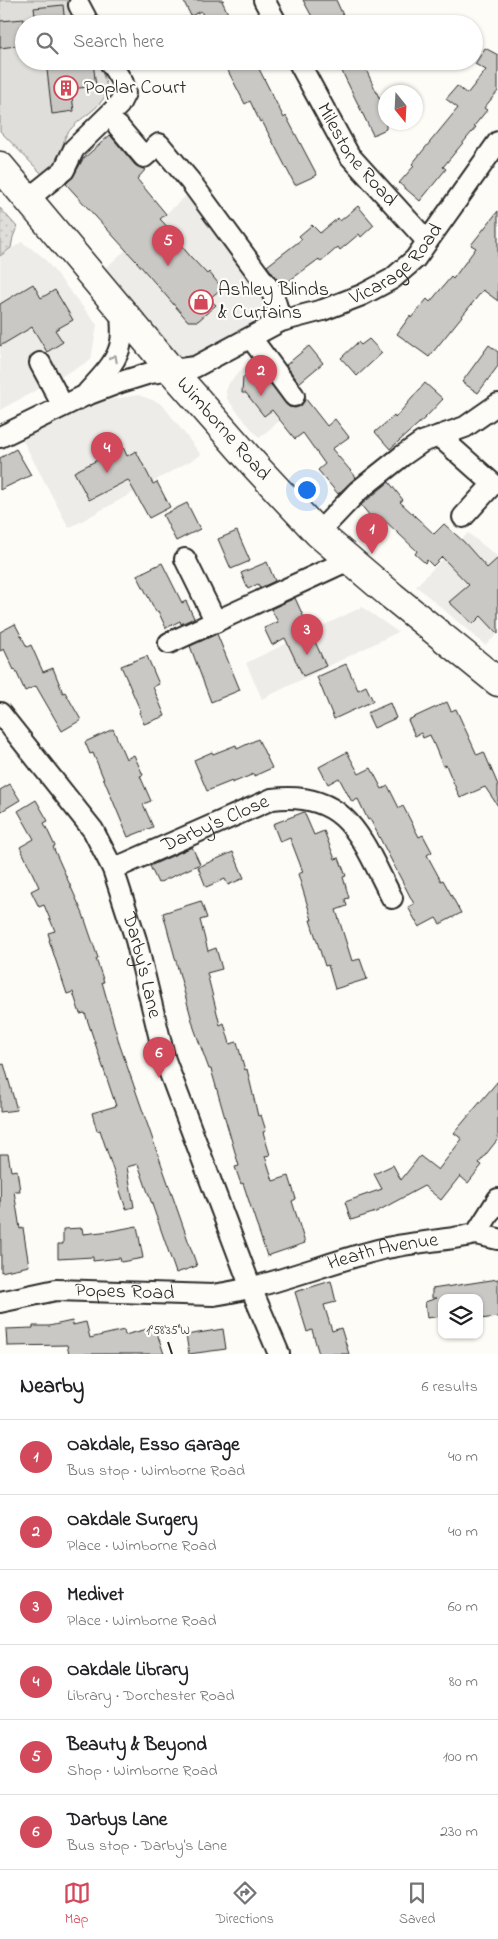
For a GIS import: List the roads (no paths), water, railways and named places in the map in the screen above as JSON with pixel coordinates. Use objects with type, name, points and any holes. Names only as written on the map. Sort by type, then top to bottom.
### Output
[{"type":"highway","name":"Wimborne Road","points":[[0,166],[172,371],[258,469],[318,533],[498,682]]},
{"type":"street","points":[[264,0],[272,15]]},
{"type":"street","points":[[79,4],[84,15]]},
{"type":"street","points":[[28,199],[64,170],[74,150],[119,105],[125,93],[123,83],[114,70]]},
{"type":"street","name":"Milestone Road","points":[[303,70],[349,155],[426,242]]},
{"type":"street","points":[[118,126],[144,157],[159,144],[190,181],[273,294],[281,321]]},
{"type":"street","name":"Vicarage Road","points":[[0,437],[84,396],[121,382],[150,373],[195,368],[281,321],[323,310],[354,298],[392,279],[415,259],[498,142]]},
{"type":"street","points":[[84,396],[116,358],[121,343],[121,310]]},
{"type":"street","points":[[251,338],[294,396]]},
{"type":"street","points":[[40,363],[63,406]]},
{"type":"street","points":[[318,533],[358,491],[422,442],[465,427],[498,404]]},
{"type":"street","points":[[439,436],[494,484],[463,517]]},
{"type":"street","points":[[185,559],[216,622]]},
{"type":"street","points":[[169,643],[349,560]]},
{"type":"street","name":"Darby's Lane","points":[[0,713],[93,830],[113,869],[136,940],[165,1060],[251,1288],[279,1354]]},
{"type":"street","name":"Darby's Close","points":[[113,869],[272,799],[289,797],[324,804],[339,812],[350,823],[392,898]]},
{"type":"street","points":[[498,1199],[476,1234],[498,1239]]},
{"type":"street","name":"Heath Avenue","points":[[251,1288],[378,1250],[476,1234]]},
{"type":"street","name":"Popes Road","points":[[0,1302],[56,1290],[213,1295],[251,1288]]},
{"type":"place","name":"Poplar Court","points":[[66,88]]},
{"type":"place","name":"Beauty & Beyond","points":[[168,266]]},
{"type":"place","name":"Ashley Blinds & Curtains","points":[[201,302]]},
{"type":"place","name":"Oakdale Surgery","points":[[261,396]]},
{"type":"place","name":"Oakdale Library","points":[[107,473]]},
{"type":"place","name":"Oakdale, Esso Garage","points":[[372,554]]},
{"type":"place","name":"Medivet","points":[[307,655]]},
{"type":"place","name":"Darbys Lane","points":[[159,1078]]}]
